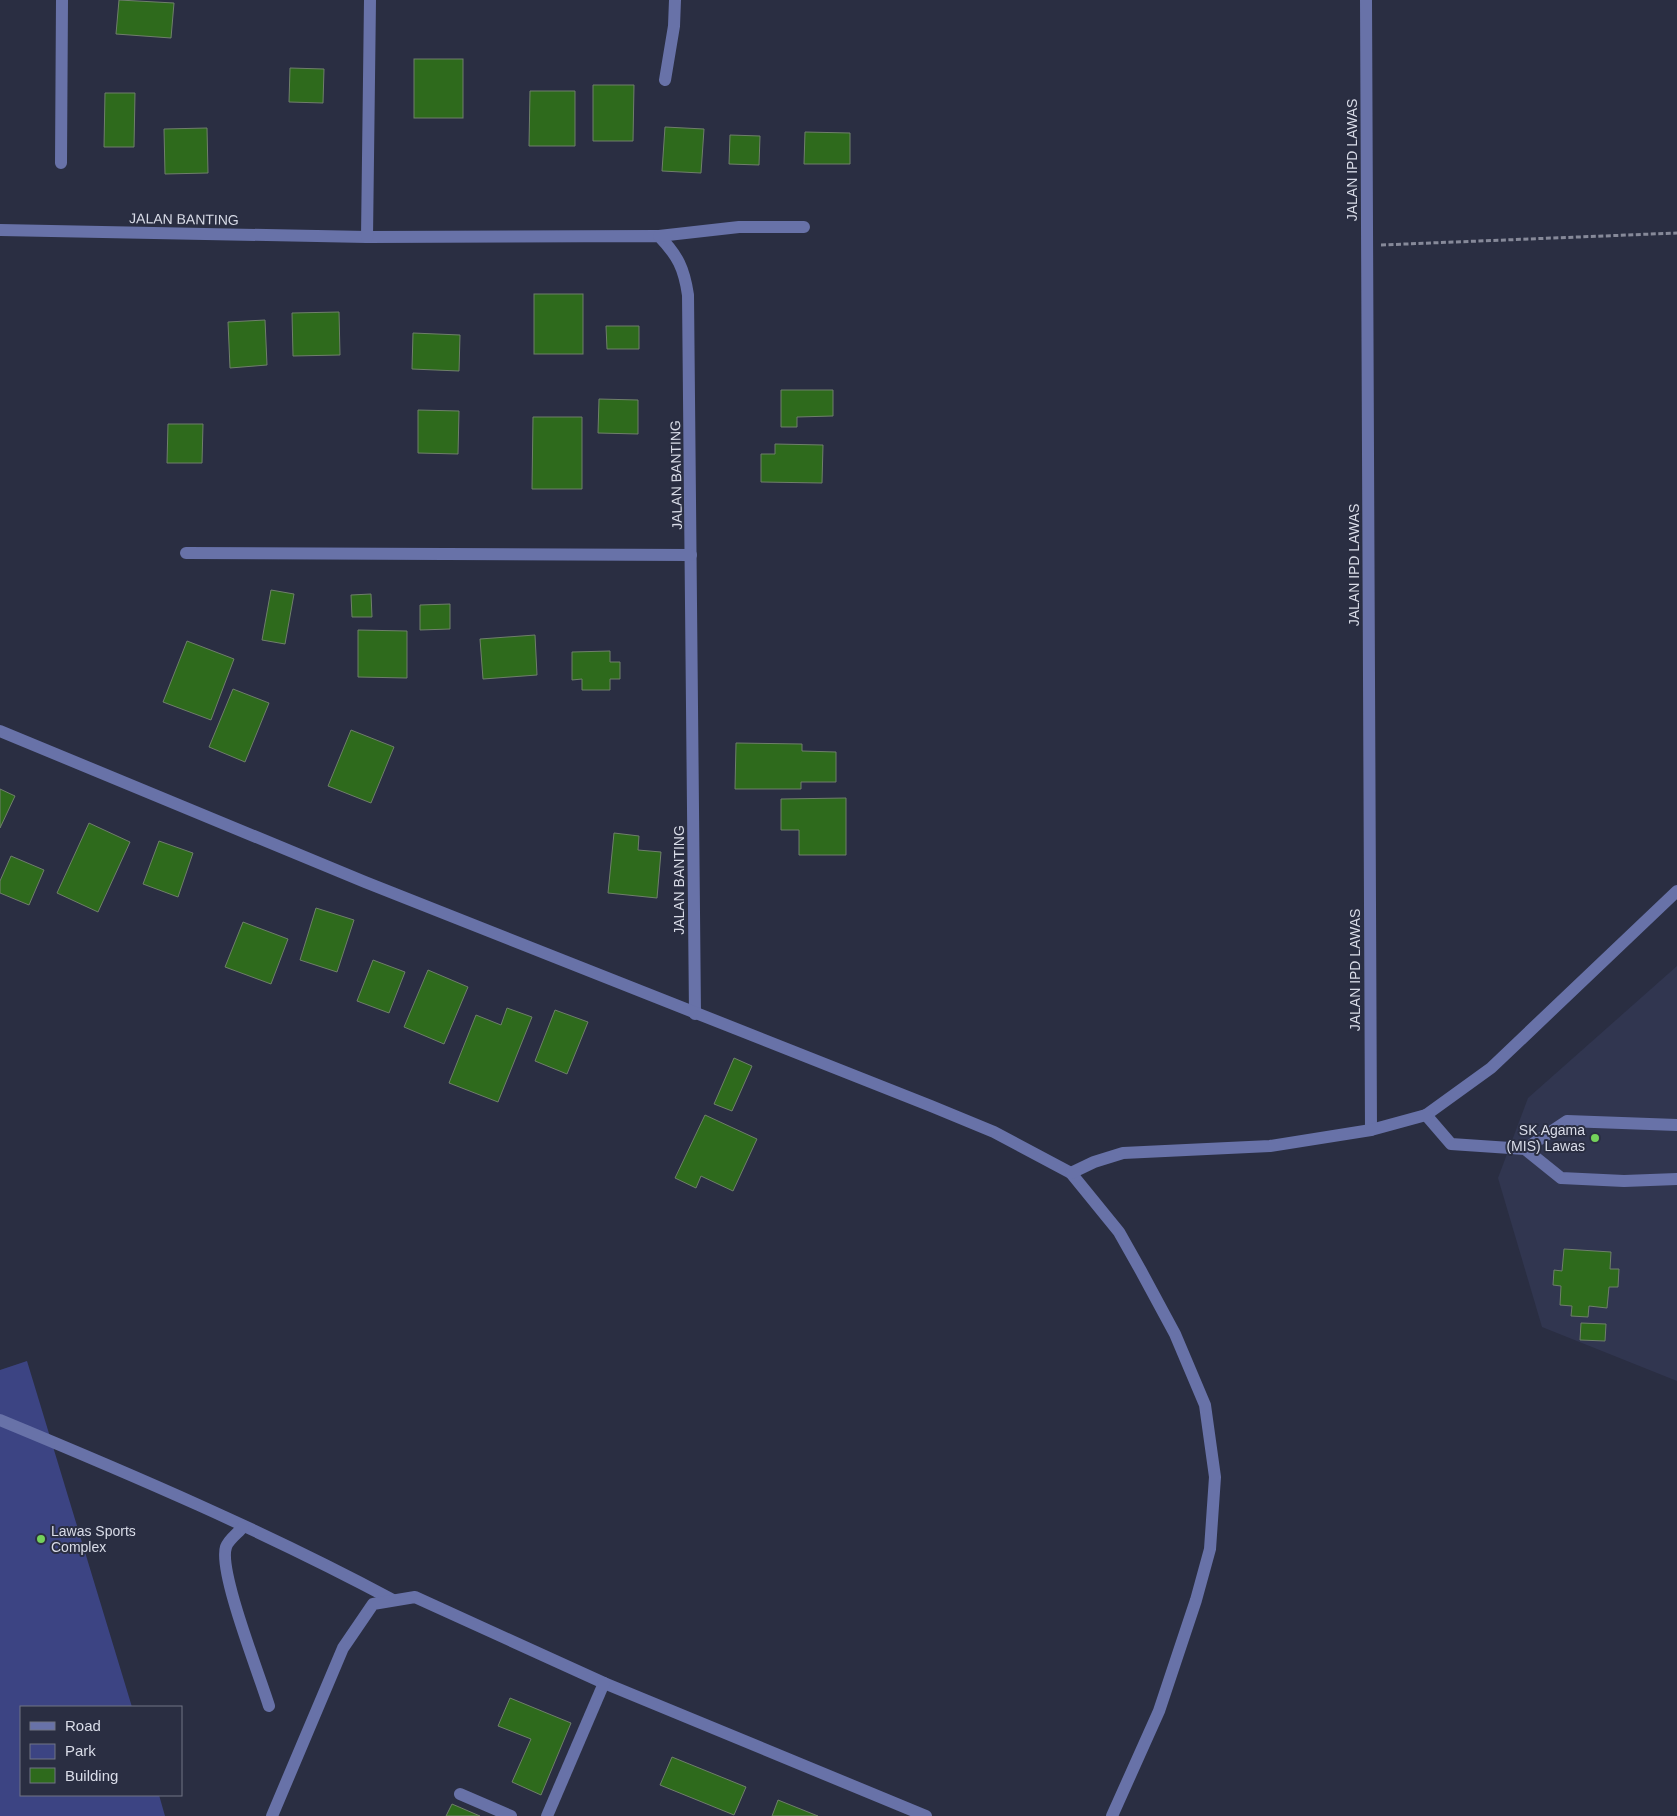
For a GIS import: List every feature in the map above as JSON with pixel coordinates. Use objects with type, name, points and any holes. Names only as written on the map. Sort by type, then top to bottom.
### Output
[{"type":"street","points":[[61,163],[62,0]]},
{"type":"street","points":[[367,237],[370,0]]},
{"type":"street","points":[[665,80],[674,26],[674,0]]},
{"type":"street","name":"JALAN IPD LAWAS","points":[[1366,0],[1371,1130]]},
{"type":"street","points":[[659,236],[739,227],[804,228]]},
{"type":"street","name":"JALAN BANTING","points":[[0,230],[367,237],[659,236],[682,265],[688,295],[695,1014]]},
{"type":"street","points":[[186,554],[691,555]]},
{"type":"street","points":[[0,731],[375,886],[931,1106],[994,1132],[1071,1173],[1119,1232],[1175,1334],[1205,1405],[1215,1477],[1210,1549],[1196,1600],[1159,1711],[1112,1816]]},
{"type":"street","points":[[1071,1173],[1094,1162],[1123,1153],[1270,1146],[1371,1130],[1426,1115],[1491,1068],[1677,891]]},
{"type":"street","points":[[1426,1115],[1451,1144],[1525,1148],[1567,1121],[1677,1125]]},
{"type":"street","points":[[1525,1148],[1561,1178],[1624,1181],[1677,1179]]},
{"type":"street","points":[[0,1420],[184,1498],[318,1560],[393,1600]]},
{"type":"street","points":[[244,1527],[226,1546],[224,1558],[232,1594],[269,1706]]},
{"type":"street","points":[[272,1816],[343,1648],[373,1604],[415,1597],[604,1683],[923,1815]]},
{"type":"street","points":[[547,1816],[604,1683]]},
{"type":"street","points":[[460,1794],[511,1816]]},
{"type":"path","points":[[1368,246],[1677,233]]},
{"type":"shaded area","name":"SK Agama (MIS) Lawas","points":[[1677,966],[1677,1381],[1542,1327],[1498,1178],[1528,1098]]},
{"type":"green space","name":"Lawas Sports Complex","points":[[27,1361],[132,1706],[20,1706],[20,1796],[159,1796],[165,1816],[0,1816],[0,1370]]},
{"type":"building","points":[[119,0],[174,3],[171,38],[116,34]]},
{"type":"building","points":[[414,59],[463,59],[463,118],[414,118]]},
{"type":"building","points":[[290,68],[324,69],[323,103],[289,102]]},
{"type":"building","points":[[593,85],[634,85],[633,141],[593,141]]},
{"type":"building","points":[[530,91],[575,91],[575,146],[529,146]]},
{"type":"building","points":[[105,93],[135,93],[134,147],[104,147]]},
{"type":"building","points":[[665,127],[704,129],[701,173],[662,171]]},
{"type":"building","points":[[207,128],[208,173],[165,174],[164,129]]},
{"type":"building","points":[[805,132],[850,133],[850,164],[804,164]]},
{"type":"building","points":[[730,135],[760,136],[759,165],[729,164]]},
{"type":"building","points":[[534,294],[583,294],[583,354],[534,354]]},
{"type":"building","points":[[339,312],[340,355],[293,356],[292,313]]},
{"type":"building","points":[[265,320],[267,365],[230,368],[228,322]]},
{"type":"building","points":[[606,326],[639,326],[639,349],[607,349]]},
{"type":"building","points":[[413,333],[460,335],[459,371],[412,369]]},
{"type":"building","points":[[781,390],[833,390],[833,416],[797,417],[797,427],[781,427]]},
{"type":"building","points":[[599,399],[638,400],[638,434],[598,433]]},
{"type":"building","points":[[418,410],[459,411],[458,454],[418,453]]},
{"type":"building","points":[[533,417],[582,417],[582,489],[532,489]]},
{"type":"building","points":[[168,424],[203,424],[202,463],[167,463]]},
{"type":"building","points":[[775,444],[823,445],[822,483],[761,482],[761,454],[775,454]]},
{"type":"building","points":[[271,590],[294,594],[285,644],[262,640]]},
{"type":"building","points":[[371,594],[372,617],[352,617],[351,595]]},
{"type":"building","points":[[450,604],[450,629],[420,630],[420,605]]},
{"type":"building","points":[[358,630],[407,631],[407,678],[358,677]]},
{"type":"building","points":[[535,635],[537,675],[483,679],[480,639]]},
{"type":"building","points":[[187,641],[234,659],[211,720],[163,702]]},
{"type":"building","points":[[610,651],[610,662],[620,662],[620,679],[610,679],[610,690],[582,690],[582,679],[572,680],[572,652]]},
{"type":"building","points":[[233,689],[269,703],[245,762],[209,747]]},
{"type":"building","points":[[351,730],[394,747],[371,803],[328,786]]},
{"type":"building","points":[[736,743],[802,744],[802,751],[836,752],[836,782],[801,782],[801,789],[735,789]]},
{"type":"building","points":[[0,789],[15,796],[0,828]]},
{"type":"building","points":[[846,798],[846,855],[799,855],[799,830],[781,830],[781,799]]},
{"type":"building","points":[[89,823],[130,842],[98,912],[57,893]]},
{"type":"building","points":[[614,833],[639,836],[638,850],[661,852],[657,898],[608,893]]},
{"type":"building","points":[[159,841],[193,853],[178,897],[143,884]]},
{"type":"building","points":[[11,856],[44,870],[29,905],[0,893],[0,881]]},
{"type":"building","points":[[316,908],[354,920],[337,972],[300,960]]},
{"type":"building","points":[[243,922],[288,939],[271,984],[225,967]]},
{"type":"building","points":[[373,960],[405,972],[389,1013],[357,1001]]},
{"type":"building","points":[[428,970],[468,987],[444,1044],[404,1027]]},
{"type":"building","points":[[507,1008],[532,1017],[498,1102],[449,1083],[476,1015],[501,1025]]},
{"type":"building","points":[[555,1010],[588,1022],[567,1074],[535,1061]]},
{"type":"building","points":[[734,1058],[752,1066],[732,1111],[714,1104]]},
{"type":"building","points":[[705,1115],[757,1139],[733,1191],[701,1176],[696,1188],[675,1178]]},
{"type":"building","points":[[1564,1249],[1611,1252],[1610,1269],[1619,1269],[1618,1287],[1609,1287],[1607,1308],[1589,1306],[1588,1317],[1571,1316],[1572,1306],[1560,1305],[1561,1286],[1553,1285],[1554,1270],[1562,1271]]},
{"type":"building","points":[[1581,1323],[1606,1324],[1605,1341],[1580,1340]]},
{"type":"building","points":[[510,1698],[571,1723],[541,1795],[512,1782],[531,1739],[498,1726]]},
{"type":"building","points":[[672,1757],[746,1787],[734,1815],[660,1785]]},
{"type":"building","points":[[778,1800],[818,1816],[772,1816]]},
{"type":"building","points":[[452,1804],[480,1816],[446,1816]]},
{"type":"place","name":"SK Agama (MIS) Lawas","points":[[1595,1138]]},
{"type":"place","name":"Lawas Sports Complex","points":[[41,1539]]}]
